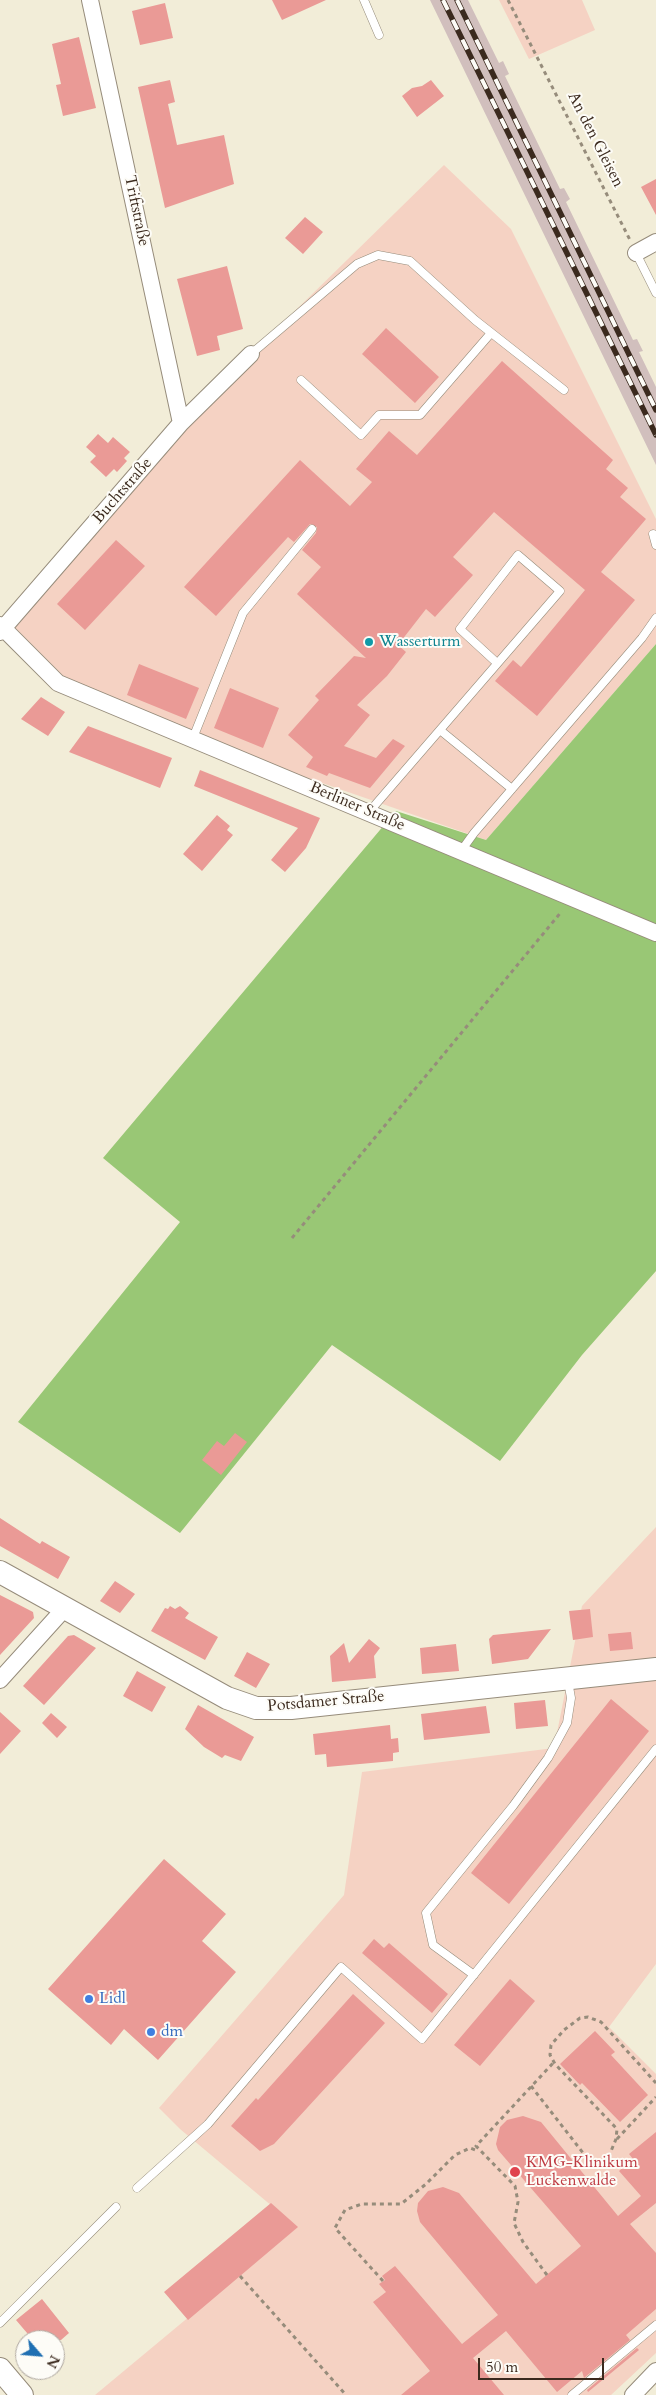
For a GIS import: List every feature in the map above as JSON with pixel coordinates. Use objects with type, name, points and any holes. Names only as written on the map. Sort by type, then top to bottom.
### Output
[{"type":"street","name":"Triftstraße","points":[[90,0],[181,423]]},
{"type":"street","points":[[636,253],[656,242]]},
{"type":"street","name":"Buchtstraße","points":[[1,629],[181,423],[250,354]]},
{"type":"street","name":"Berliner Straße","points":[[1,629],[58,683],[656,933]]},
{"type":"street","name":"Potsdamer Straße","points":[[0,1572],[227,1698],[256,1708],[291,1708],[656,1669]]},
{"type":"street","points":[[0,1680],[64,1608]]},
{"type":"street","points":[[0,2369],[22,2395]]},
{"type":"street","points":[[633,2395],[656,2371]]},
{"type":"lane","points":[[364,0],[379,35]]},
{"type":"lane","points":[[636,253],[656,293]]},
{"type":"lane","points":[[250,354],[357,264],[378,255],[410,261],[491,333],[564,390]]},
{"type":"lane","points":[[301,380],[361,435],[379,415],[420,414],[491,333]]},
{"type":"lane","points":[[193,738],[244,614],[312,529]]},
{"type":"lane","points":[[653,534],[656,545]]},
{"type":"lane","points":[[369,812],[560,591],[518,555],[460,629],[497,663]]},
{"type":"lane","points":[[461,851],[642,638],[656,618]]},
{"type":"lane","points":[[440,730],[512,789]]},
{"type":"lane","points":[[474,1975],[433,1945],[426,1913],[513,1806],[548,1758],[567,1723],[571,1698],[568,1678]]},
{"type":"lane","points":[[137,2188],[208,2124],[341,1967],[422,2039],[656,1749]]},
{"type":"lane","points":[[0,2323],[116,2207]]},
{"type":"lane","points":[[572,2395],[656,2325]]},
{"type":"path","name":"An den Gleisen","points":[[508,0],[636,253]]},
{"type":"path","points":[[292,1238],[572,899]]},
{"type":"path","points":[[616,2139],[616,2129],[554,2062],[550,2055],[551,2045],[564,2030],[580,2018],[588,2017],[601,2022],[656,2083]]},
{"type":"path","points":[[478,2151],[476,2146],[482,2137],[554,2062]]},
{"type":"path","points":[[531,2086],[594,2167],[608,2156],[616,2139],[656,2097]]},
{"type":"path","points":[[383,2281],[335,2228],[345,2210],[362,2204],[401,2204],[426,2184],[455,2155],[470,2148],[488,2158],[515,2186],[518,2202],[514,2223],[523,2242],[547,2275]]},
{"type":"path","points":[[240,2276],[346,2395]]},
{"type":"shaded area","points":[[430,0],[468,0],[499,63],[503,61],[509,74],[505,76],[560,189],[564,188],[570,199],[566,202],[633,340],[637,339],[643,351],[639,352],[656,387],[656,465]]},
{"type":"shaded area","points":[[499,0],[582,0],[595,30],[529,59]]},
{"type":"shaded area","points":[[444,165],[511,229],[656,519],[656,644],[486,840],[193,738],[58,683],[2,630],[251,354]]},
{"type":"shaded area","points":[[656,1527],[656,1964],[609,2027],[656,2074],[656,2353],[611,2395],[95,2395],[297,2227],[180,2129],[159,2108],[344,1895],[362,1772],[554,1748],[582,1606]]},
{"type":"green space","points":[[656,644],[656,1271],[582,1355],[500,1461],[332,1345],[180,1533],[18,1422],[180,1222],[103,1158],[396,811],[486,840]]},
{"type":"building","points":[[272,0],[326,0],[282,20]]},
{"type":"building","points":[[165,3],[173,38],[140,45],[132,11]]},
{"type":"building","points":[[79,37],[96,108],[63,116],[56,85],[61,84],[52,44]]},
{"type":"building","points":[[170,80],[175,102],[168,104],[177,145],[224,135],[234,184],[165,208],[138,87]]},
{"type":"building","points":[[431,80],[444,96],[417,117],[402,96],[412,88],[422,86]]},
{"type":"building","points":[[656,179],[656,215],[641,187]]},
{"type":"building","points":[[305,217],[323,232],[303,254],[285,238]]},
{"type":"building","points":[[227,266],[243,329],[217,336],[220,350],[197,356],[177,279]]},
{"type":"building","points":[[386,328],[439,377],[415,403],[362,354]]},
{"type":"building","points":[[502,361],[613,460],[606,469],[628,488],[620,497],[646,519],[601,572],[635,600],[537,716],[495,681],[513,660],[521,667],[585,590],[494,512],[453,557],[473,575],[435,617],[426,609],[398,645],[406,652],[387,676],[357,705],[370,715],[344,746],[376,758],[393,739],[405,746],[370,788],[329,773],[327,776],[306,767],[313,757],[288,735],[319,700],[315,696],[354,656],[366,658],[297,594],[321,567],[302,550],[316,533],[317,527],[310,524],[294,542],[288,537],[216,616],[184,587],[300,460],[350,506],[372,482],[356,469],[389,431],[417,455]]},
{"type":"building","points":[[98,434],[108,443],[113,437],[130,452],[124,458],[127,461],[117,472],[114,469],[106,477],[90,462],[96,456],[86,447]]},
{"type":"building","points":[[116,540],[145,566],[85,630],[57,604]]},
{"type":"building","points":[[139,664],[199,688],[186,719],[127,695]]},
{"type":"building","points":[[230,688],[279,708],[263,748],[214,728]]},
{"type":"building","points":[[41,697],[65,712],[48,736],[21,719]]},
{"type":"building","points":[[88,726],[172,758],[160,788],[69,752]]},
{"type":"building","points":[[200,770],[320,818],[306,848],[285,872],[271,860],[298,828],[194,786]]},
{"type":"building","points":[[217,815],[230,826],[227,830],[233,835],[202,871],[183,854]]},
{"type":"building","points":[[235,1433],[247,1442],[221,1475],[202,1460],[217,1441],[224,1446]]},
{"type":"building","points":[[0,1518],[40,1544],[42,1541],[70,1557],[58,1579],[0,1546]]},
{"type":"building","points":[[115,1581],[135,1594],[120,1613],[100,1601]]},
{"type":"building","points":[[0,1595],[33,1612],[34,1618],[0,1655]]},
{"type":"building","points":[[170,1606],[175,1609],[180,1606],[189,1613],[185,1618],[218,1637],[205,1660],[151,1631],[165,1608],[168,1609]]},
{"type":"building","points":[[590,1609],[593,1637],[573,1640],[569,1611]]},
{"type":"building","points":[[551,1629],[528,1659],[492,1664],[489,1639],[493,1635]]},
{"type":"building","points":[[631,1632],[633,1649],[610,1651],[608,1634]]},
{"type":"building","points":[[74,1635],[96,1648],[44,1705],[23,1686],[68,1636]]},
{"type":"building","points":[[369,1639],[380,1648],[374,1656],[376,1678],[332,1682],[330,1656],[344,1643],[349,1663]]},
{"type":"building","points":[[456,1644],[459,1671],[422,1674],[420,1648]]},
{"type":"building","points":[[247,1652],[270,1664],[256,1688],[234,1676]]},
{"type":"building","points":[[137,1671],[166,1687],[152,1712],[123,1696]]},
{"type":"building","points":[[611,1699],[649,1731],[509,1904],[471,1873]]},
{"type":"building","points":[[545,1700],[548,1726],[516,1729],[514,1703]]},
{"type":"building","points":[[198,1705],[254,1737],[241,1761],[225,1755],[222,1758],[204,1747],[185,1729]]},
{"type":"building","points":[[486,1706],[490,1733],[424,1740],[421,1714]]},
{"type":"building","points":[[0,1712],[21,1731],[0,1754]]},
{"type":"building","points":[[51,1713],[67,1727],[57,1738],[42,1723]]},
{"type":"building","points":[[390,1725],[391,1739],[398,1738],[399,1752],[393,1753],[393,1761],[327,1767],[326,1754],[315,1755],[313,1734]]},
{"type":"building","points":[[164,1859],[226,1914],[202,1941],[236,1972],[158,2060],[124,2029],[111,2045],[48,1989]]},
{"type":"building","points":[[374,1939],[384,1948],[389,1943],[448,1994],[432,2013],[362,1953]]},
{"type":"building","points":[[510,1979],[535,2001],[480,2066],[454,2045]]},
{"type":"building","points":[[353,1994],[385,2023],[274,2144],[260,2151],[231,2126],[256,2098],[258,2100]]},
{"type":"building","points":[[595,2031],[615,2052],[611,2055],[648,2095],[620,2122],[582,2083],[580,2085],[560,2064]]},
{"type":"building","points":[[523,2116],[541,2122],[618,2216],[641,2196],[619,2171],[633,2159],[629,2154],[656,2132],[656,2203],[630,2224],[656,2253],[656,2309],[626,2335],[630,2340],[584,2378],[582,2371],[557,2392],[506,2331],[473,2358],[504,2395],[401,2395],[430,2371],[373,2302],[386,2292],[379,2284],[385,2280],[382,2276],[395,2266],[462,2344],[498,2315],[420,2222],[417,2211],[418,2203],[428,2191],[443,2187],[459,2193],[536,2284],[581,2246],[498,2150],[496,2144],[500,2127],[507,2120]]},
{"type":"building","points":[[271,2203],[298,2227],[188,2320],[164,2292]]},
{"type":"building","points":[[42,2299],[69,2333],[65,2336],[65,2330],[24,2330],[16,2320]]},
{"type":"building","points":[[637,2348],[639,2350],[588,2392],[587,2390]]},
{"type":"railway","points":[[443,0],[656,435]]},
{"type":"railway","points":[[457,0],[656,410]]},
{"type":"place","name":"Wasserturm","points":[[369,642]]},
{"type":"place","name":"Lidl","points":[[89,1999]]},
{"type":"place","name":"dm","points":[[151,2032]]},
{"type":"place","name":"KMG-Klinikum Luckenwalde","points":[[515,2172]]}]
